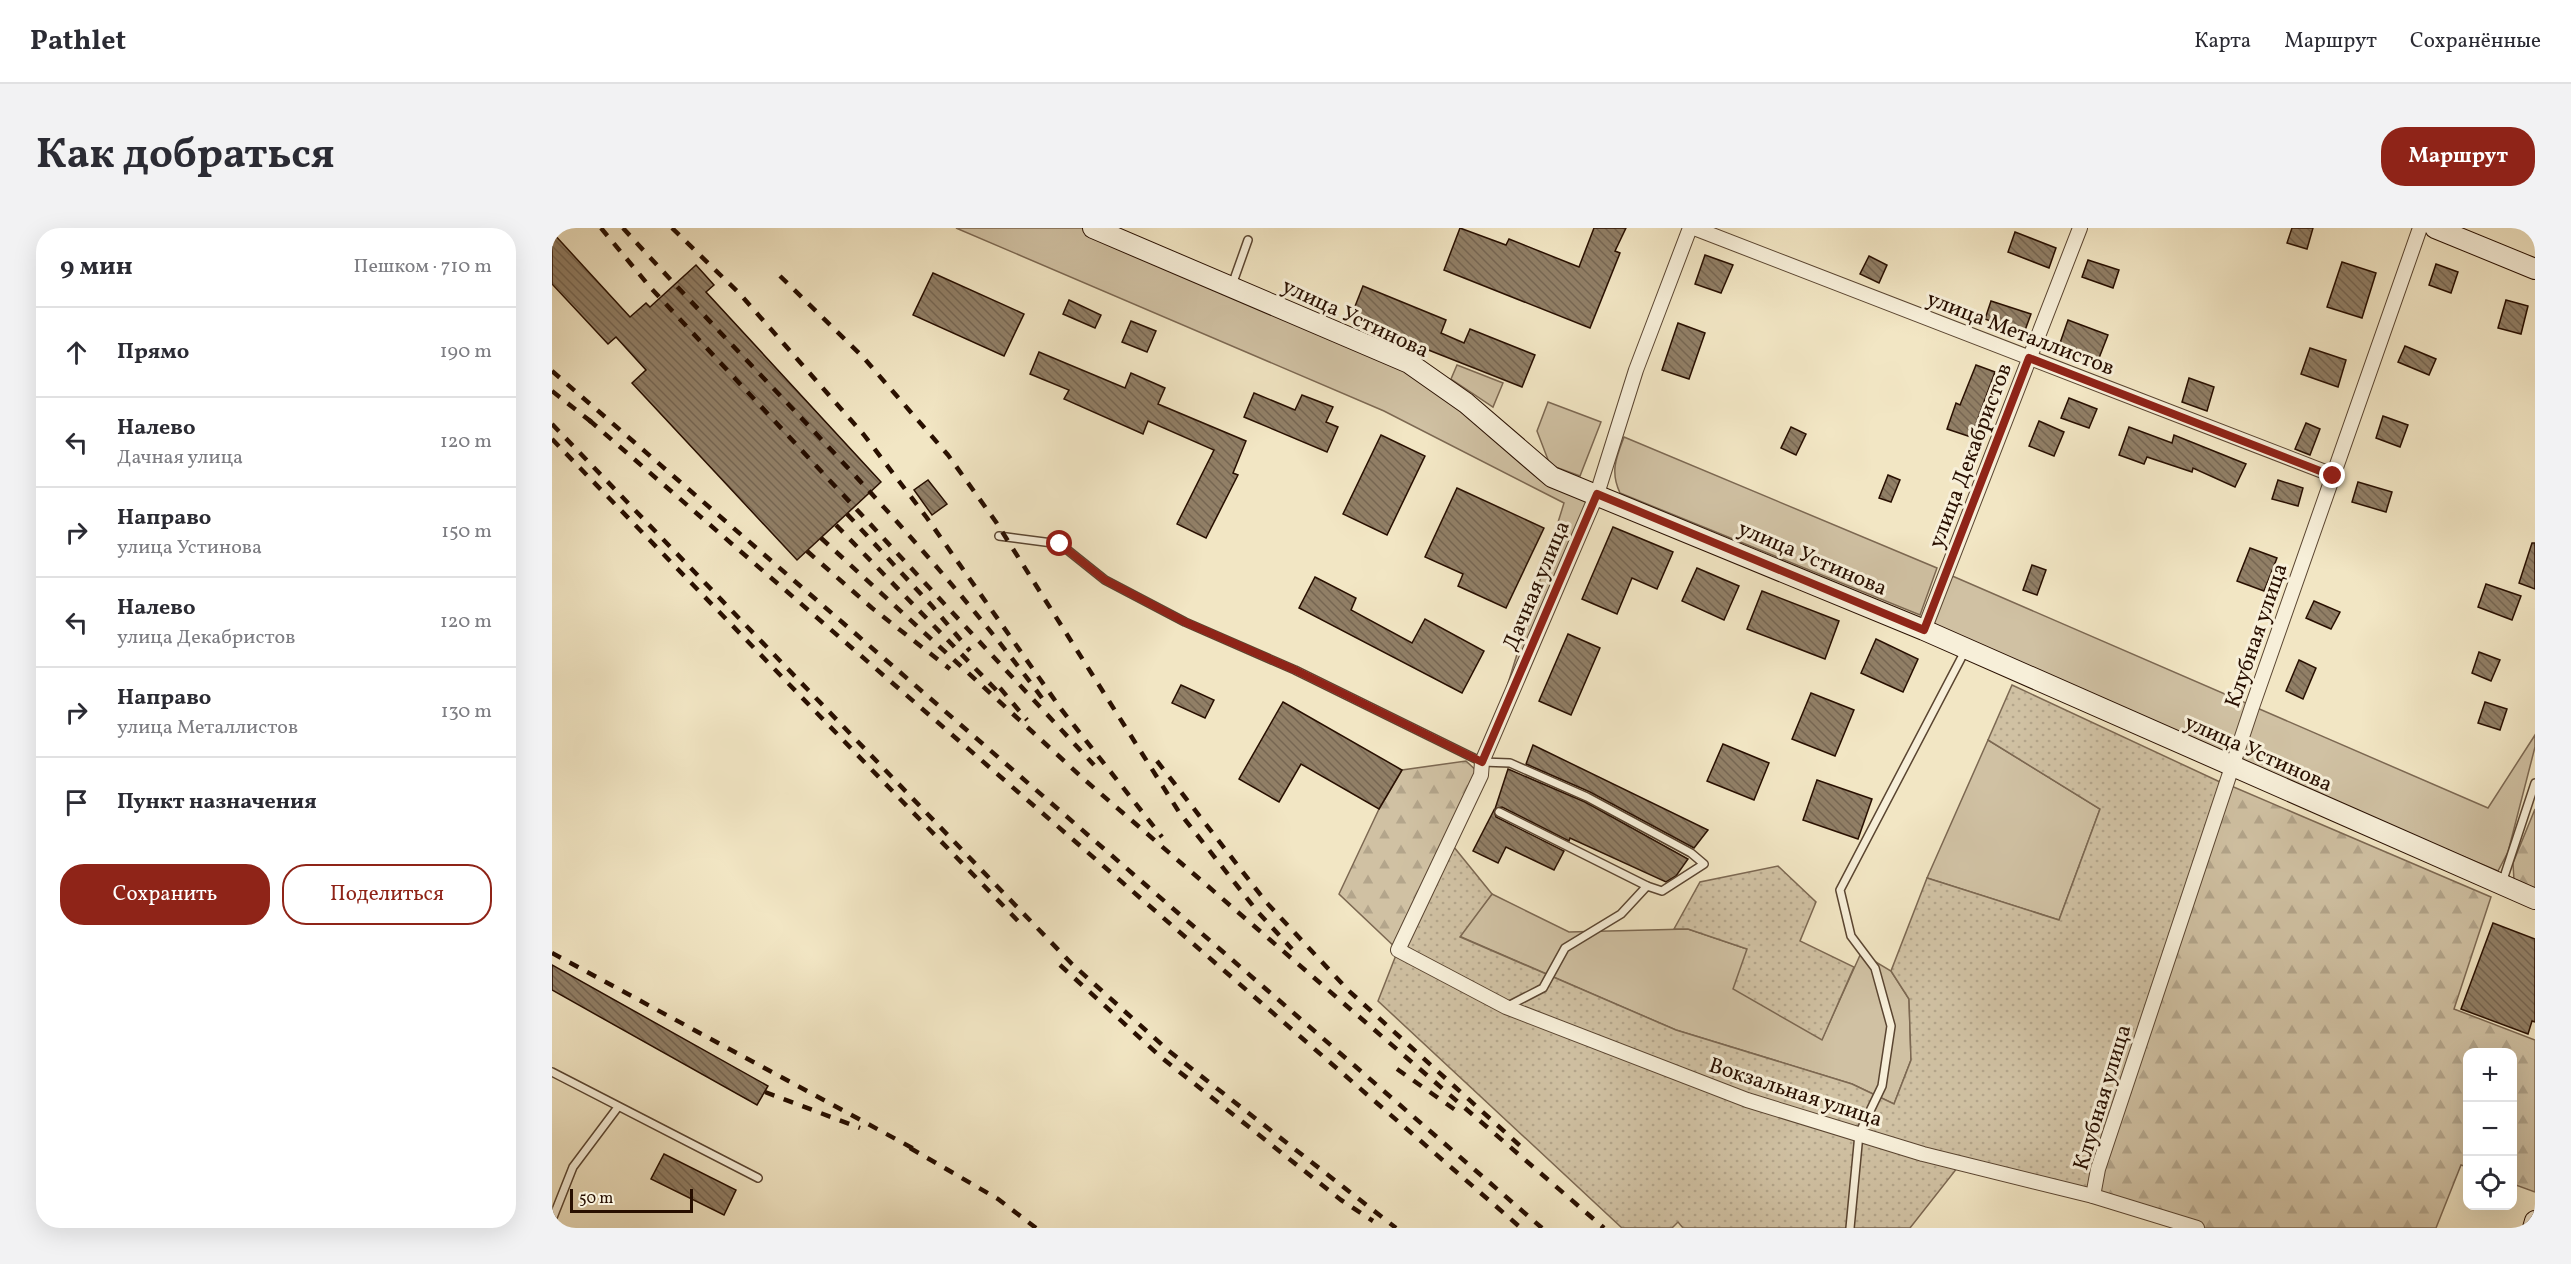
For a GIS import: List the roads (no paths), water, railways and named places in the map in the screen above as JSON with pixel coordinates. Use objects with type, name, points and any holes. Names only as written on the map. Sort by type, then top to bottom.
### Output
[{"type":"street","name":"улица Устинова","points":[[1093,228],[1409,363],[1466,403],[1552,477],[1966,648],[2535,899]]},
{"type":"street","name":"улица Металлистов","points":[[1692,228],[2333,476]]},
{"type":"street","name":"Дачная улица","points":[[1398,950],[1481,775],[1482,762],[1597,494],[1636,369],[1692,228]]},
{"type":"street","name":"улица Декабристов","points":[[1924,630],[2080,228]]},
{"type":"street","name":"Клубная улица","points":[[2093,1196],[2098,1169],[2232,766],[2420,228]]},
{"type":"street","points":[[2435,228],[2535,269]]},
{"type":"street","name":"Вокзальная улица","points":[[1398,950],[1506,1007],[1747,1100],[1923,1154],[2093,1196],[2197,1228]]},
{"type":"street","points":[[2533,1228],[2535,1221]]},
{"type":"lane","points":[[1232,288],[1248,240]]},
{"type":"lane","points":[[999,536],[1060,544],[1105,580],[1185,622],[1295,670],[1482,762],[1510,763],[1587,797],[1691,853],[1704,864],[1662,891],[1647,886],[1498,812]]},
{"type":"lane","points":[[1850,1228],[1859,1134],[1882,1086],[1891,1026],[1875,968],[1851,936],[1840,890],[1966,648]]},
{"type":"lane","points":[[2502,884],[2535,783]]},
{"type":"lane","points":[[1506,1007],[1543,988],[1565,948],[1621,914],[1647,886]]},
{"type":"lane","points":[[552,1072],[758,1178]]},
{"type":"lane","points":[[552,1220],[573,1167],[618,1107]]},
{"type":"railway","points":[[601,228],[650,287],[1094,765]]},
{"type":"railway","points":[[623,228],[892,516],[944,575],[1042,698]]},
{"type":"railway","points":[[672,228],[740,294],[864,435],[927,518],[1061,709],[1162,837]]},
{"type":"railway","points":[[780,276],[863,357],[948,455],[996,522],[1179,812],[1257,911],[1292,949]]},
{"type":"railway","points":[[552,371],[1542,1228]]},
{"type":"railway","points":[[552,391],[594,424]]},
{"type":"railway","points":[[589,420],[1521,1228]]},
{"type":"railway","points":[[552,424],[1072,964],[1169,1051],[1396,1228]]},
{"type":"railway","points":[[552,439],[1018,921]]},
{"type":"railway","points":[[847,514],[970,651]]},
{"type":"railway","points":[[836,525],[1002,696]]},
{"type":"railway","points":[[821,538],[1086,781],[1604,1228]]},
{"type":"railway","points":[[807,551],[872,608],[950,669]]},
{"type":"railway","points":[[1000,688],[1027,720]]},
{"type":"railway","points":[[1157,761],[1266,902],[1349,991],[1527,1152]]},
{"type":"railway","points":[[552,953],[916,1150]]},
{"type":"railway","points":[[1060,965],[1162,1058],[1341,1200],[1373,1221]]},
{"type":"railway","points":[[1397,1069],[1461,1114]]},
{"type":"railway","points":[[765,1092],[860,1128]]},
{"type":"railway","points":[[910,1148],[998,1199],[1036,1228]]}]
